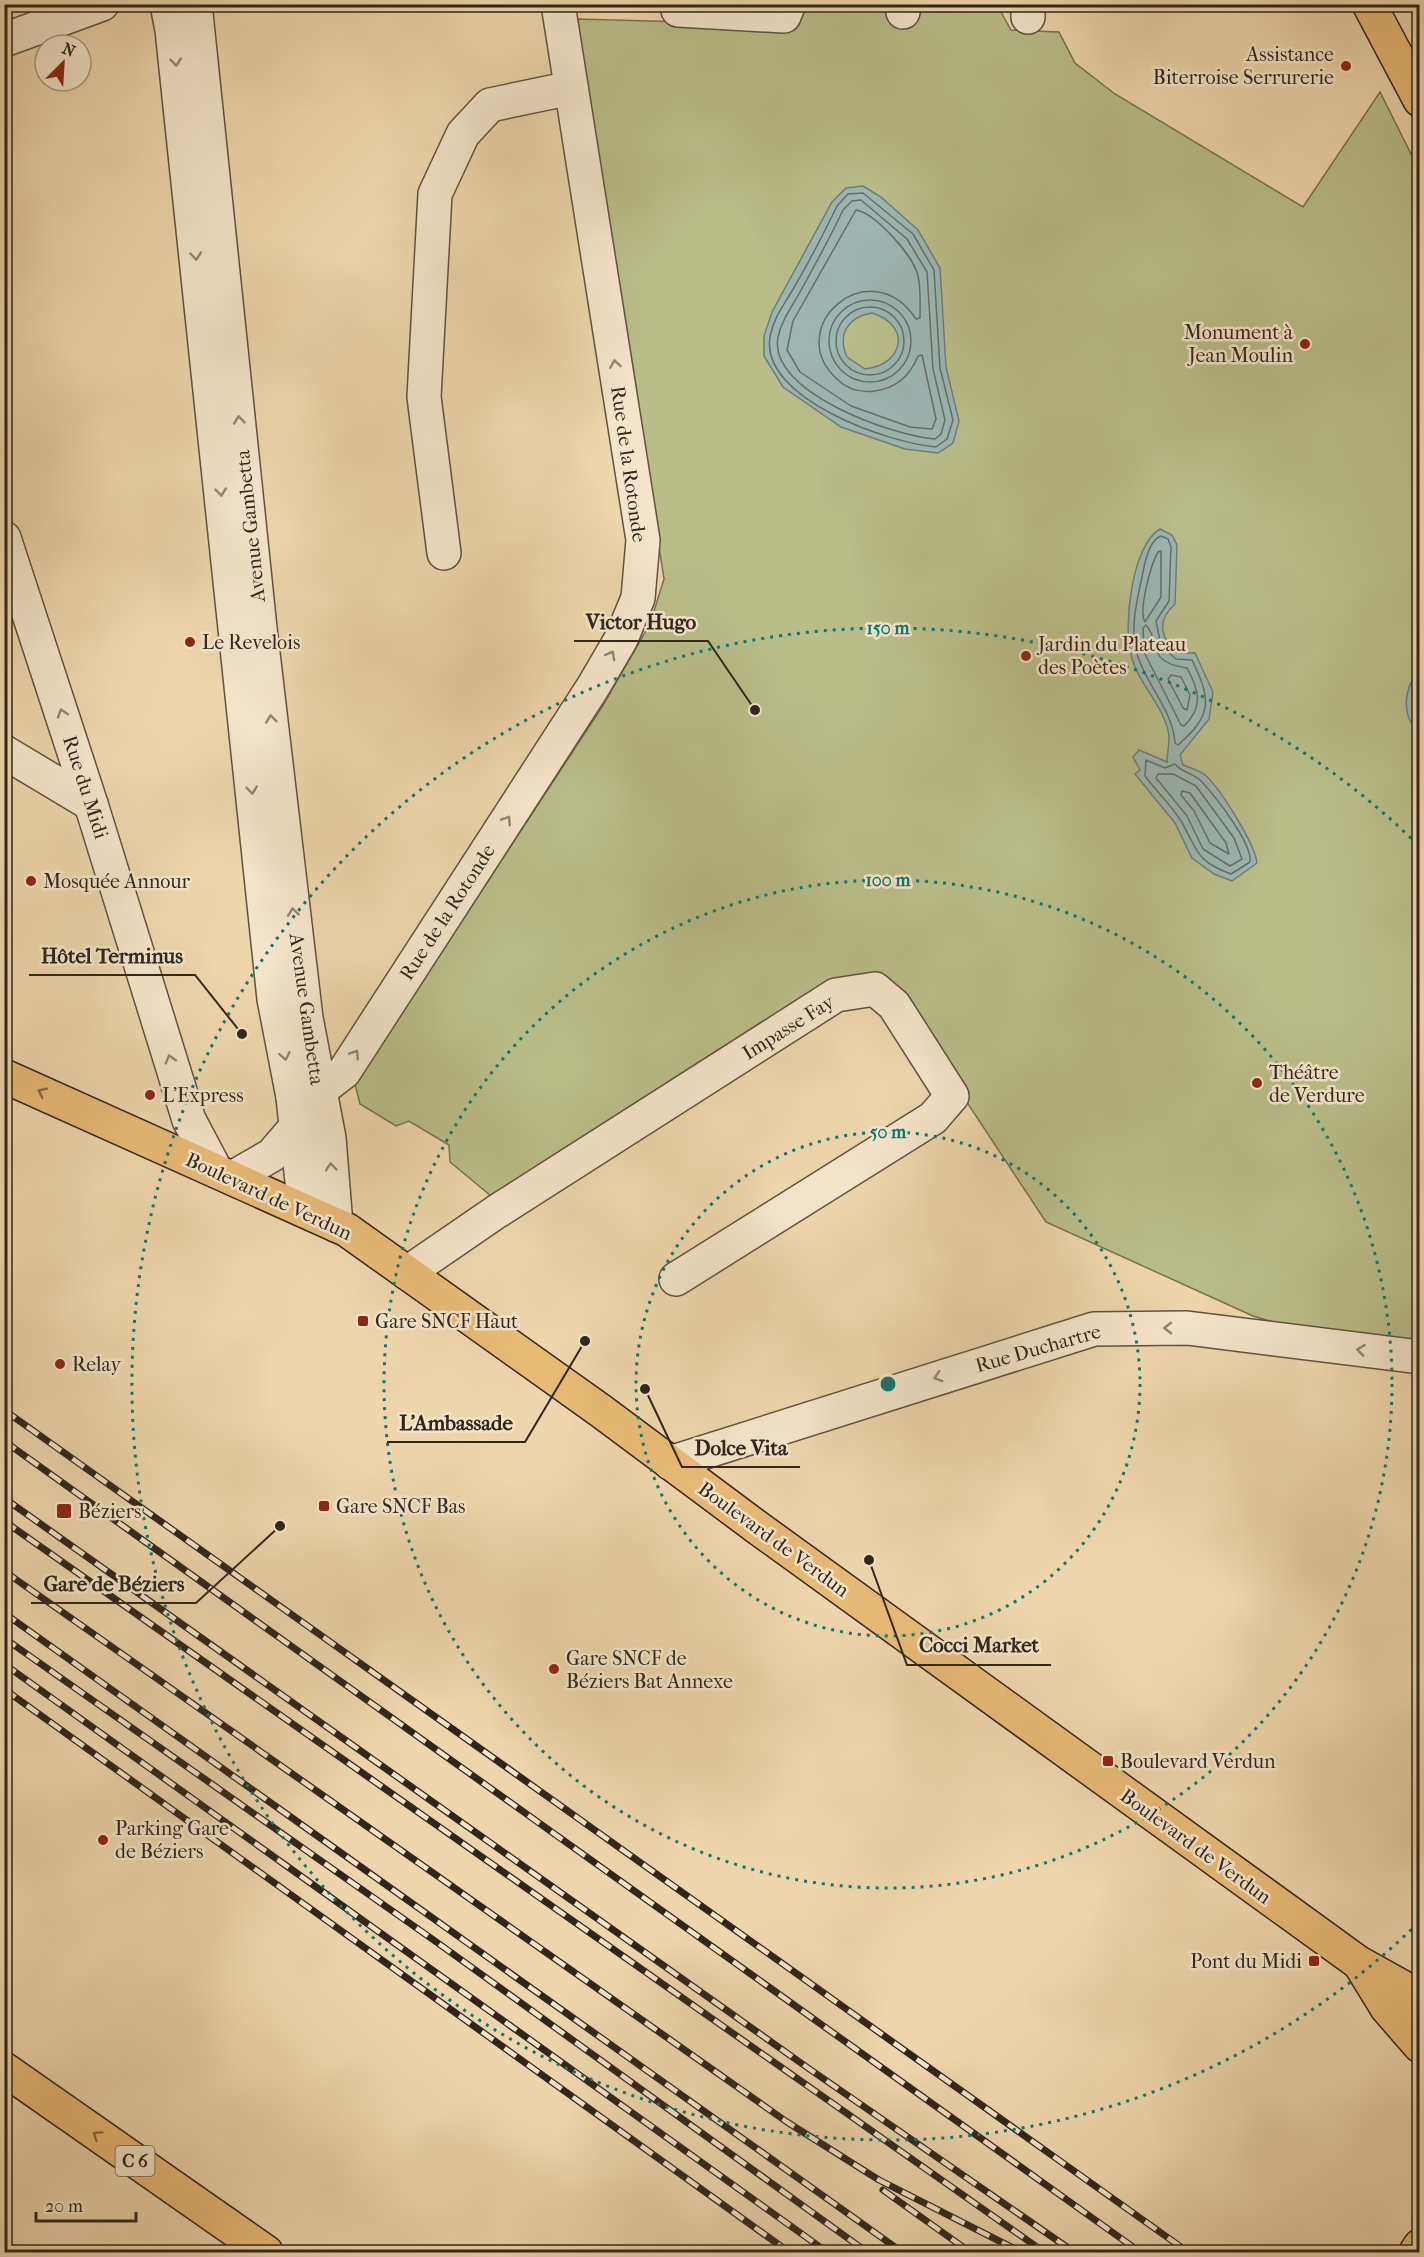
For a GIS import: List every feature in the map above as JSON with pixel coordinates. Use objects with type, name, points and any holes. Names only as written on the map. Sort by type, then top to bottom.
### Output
[{"type":"main road","points":[[1369,4],[1419,100]]},
{"type":"main road","name":"Boulevard de Verdun","points":[[4,1076],[305,1210],[336,1226],[407,1273],[1359,1963],[1419,1997]]},
{"type":"main road","name":"Boulevard de Verdun","points":[[1359,1963],[1387,2008],[1419,2046]]},
{"type":"main road","name":"C 6","points":[[4,2068],[266,2253]]},
{"type":"main road","points":[[1416,2253],[1419,2246]]},
{"type":"street","points":[[4,40],[102,4]]},
{"type":"street","name":"Avenue Gambetta","points":[[167,4],[248,628]]},
{"type":"street","name":"Avenue Gambetta","points":[[195,4],[248,628],[274,999],[302,1105],[305,1210]]},
{"type":"street","name":"Rue de la Rotonde","points":[[302,1105],[344,1072],[594,687],[621,639],[638,598],[643,540],[558,4]]},
{"type":"street","points":[[678,10],[787,10]]},
{"type":"street","points":[[444,553],[424,397],[435,194],[464,134],[490,105],[571,88]]},
{"type":"street","name":"Rue du Midi","points":[[4,538],[92,804],[189,1120],[224,1174]]},
{"type":"street","points":[[4,752],[92,804]]},
{"type":"street","name":"Impasse Fay","points":[[407,1273],[496,1212],[836,995],[875,989],[894,1005],[951,1096],[933,1118],[676,1279]]},
{"type":"street","points":[[224,1174],[272,1155],[302,1105]]},
{"type":"street","name":"Avenue Gambetta","points":[[302,1105],[329,1138],[336,1226]]},
{"type":"street","name":"Rue Duchartre","points":[[670,1463],[1094,1329],[1186,1328],[1419,1357]]},
{"type":"green space","name":"Jardin du Plateau des Poètes","points":[[806,5],[997,5],[1011,30],[1059,32],[1075,63],[1115,94],[1303,207],[1380,92],[1420,172],[1419,1342],[1303,1331],[1253,1316],[1046,1222],[904,1007],[902,990],[870,974],[496,1200],[450,1162],[449,1145],[409,1121],[396,1126],[360,1104],[355,1084],[602,707],[650,624],[664,579],[577,19],[766,24]]},
{"type":"water","points":[[863,186],[881,197],[918,230],[940,268],[946,367],[959,421],[953,443],[938,453],[905,449],[841,427],[783,387],[764,356],[764,336],[772,312],[832,202],[846,188]],"holes":[[[872,313],[893,326],[897,335],[898,344],[895,352],[878,366],[865,369],[847,357],[844,349],[844,334],[851,323],[864,315]]]},
{"type":"water","points":[[1160,529],[1172,535],[1177,545],[1175,604],[1165,617],[1164,636],[1178,653],[1195,653],[1213,692],[1209,719],[1180,755],[1183,765],[1205,775],[1219,792],[1244,830],[1257,863],[1232,881],[1214,874],[1192,858],[1175,823],[1135,774],[1140,770],[1133,757],[1139,750],[1167,762],[1168,730],[1165,720],[1134,665],[1128,625],[1136,568],[1150,538]]},
{"type":"water","points":[[1419,670],[1419,734],[1409,719],[1406,702],[1410,686]]},
{"type":"railway","points":[[4,1410],[1188,2252]]},
{"type":"railway","points":[[4,1441],[1140,2252]]},
{"type":"railway","points":[[4,1498],[808,2068],[1074,2252]]},
{"type":"railway","points":[[4,1521],[1044,2252]]},
{"type":"railway","points":[[4,1571],[787,2122],[879,2180],[1021,2252]]},
{"type":"railway","points":[[4,1613],[902,2252]]},
{"type":"railway","points":[[4,1638],[435,1941],[867,2252]]},
{"type":"railway","points":[[4,1664],[827,2252]]},
{"type":"railway","points":[[4,1689],[789,2252]]},
{"type":"railway","points":[[883,2190],[970,2252]]},
{"type":"place","name":"Assistance Biterroise Serrurerie","points":[[1346,66]]},
{"type":"place","name":"Monument à Jean Moulin","points":[[1305,344]]},
{"type":"place","name":"Le Revelois","points":[[190,642]]},
{"type":"place","name":"Jardin du Plateau des Poètes","points":[[1026,656]]},
{"type":"place","name":"Victor Hugo","points":[[755,710]]},
{"type":"place","name":"Mosquée Annour","points":[[31,881]]},
{"type":"place","name":"Hôtel Terminus","points":[[242,1034]]},
{"type":"place","name":"Théâtre de Verdure","points":[[1257,1083]]},
{"type":"place","name":"L'Express","points":[[150,1095]]},
{"type":"place","name":"Gare SNCF Haut","points":[[363,1321]]},
{"type":"place","name":"L'Ambassade","points":[[585,1341]]},
{"type":"place","name":"Relay","points":[[60,1364]]},
{"type":"place","name":"Dolce Vita","points":[[645,1389]]},
{"type":"place","name":"Gare SNCF Bas","points":[[324,1506]]},
{"type":"place","name":"Béziers","points":[[64,1511]]},
{"type":"place","name":"Gare de Béziers","points":[[280,1526]]},
{"type":"place","name":"Cocci Market","points":[[869,1560]]},
{"type":"place","name":"Gare SNCF de Béziers Bat Annexe","points":[[554,1669]]},
{"type":"place","name":"Boulevard Verdun","points":[[1108,1761]]},
{"type":"place","name":"Parking Gare de Béziers","points":[[103,1840]]},
{"type":"place","name":"Pont du Midi","points":[[1314,1961]]}]
